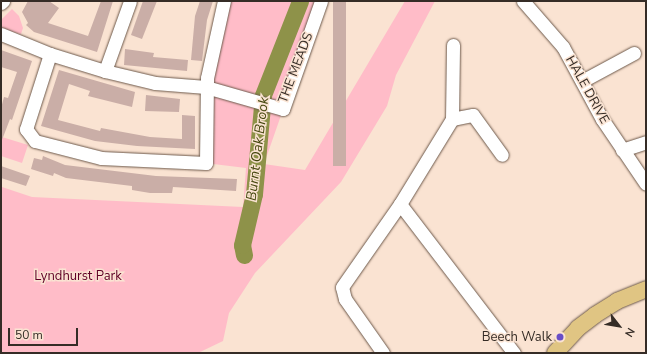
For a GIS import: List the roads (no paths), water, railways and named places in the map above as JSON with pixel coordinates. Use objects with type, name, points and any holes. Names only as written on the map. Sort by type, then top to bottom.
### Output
[{"type":"main road","points":[[555,353],[578,328],[595,315],[617,301],[646,289]]},
{"type":"street","points":[[105,71],[130,1]]},
{"type":"street","points":[[50,54],[26,129],[35,141],[101,158],[206,163],[206,88],[224,1]]},
{"type":"street","name":"THE MEADS","points":[[206,88],[283,109],[321,1]]},
{"type":"street","name":"HALE DRIVE","points":[[523,1],[563,47],[622,150],[646,184]]},
{"type":"street","points":[[1,34],[50,54],[105,71],[155,83],[206,88]]},
{"type":"street","points":[[384,353],[345,299],[341,291],[344,282],[400,204],[452,119],[453,45]]},
{"type":"street","points":[[582,81],[634,53]]},
{"type":"street","points":[[452,119],[473,115],[502,155]]},
{"type":"street","points":[[622,150],[646,142]]},
{"type":"street","points":[[400,204],[514,353]]},
{"type":"waterway","name":"Burnt Oak Brook","points":[[244,255],[242,245],[254,194],[263,95],[300,1]]},
{"type":"place","name":"Beech Walk","points":[[560,337]]},
{"type":"park label","name":"Lyndhurst Park","points":[[78,276]]}]
